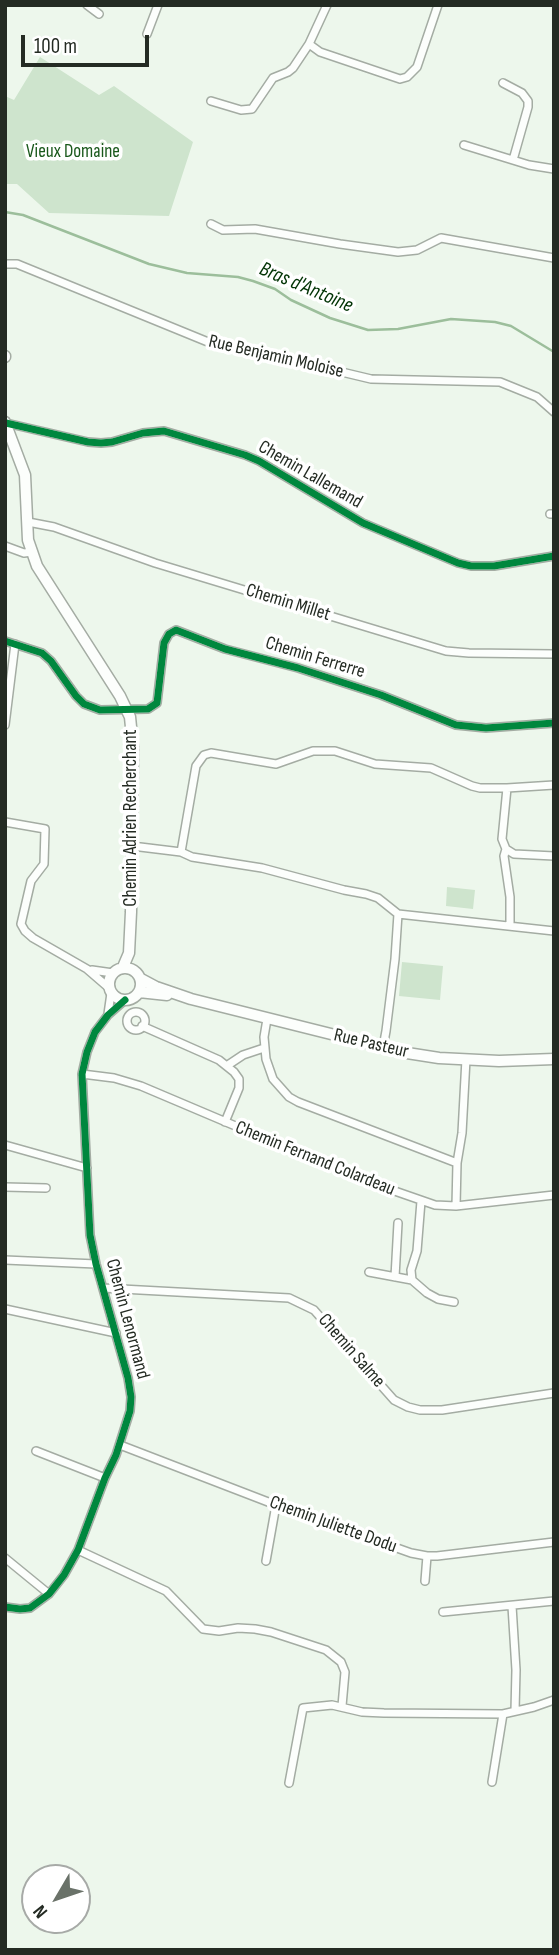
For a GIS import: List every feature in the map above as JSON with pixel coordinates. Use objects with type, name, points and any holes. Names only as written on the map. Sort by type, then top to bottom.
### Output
[{"type":"main road","name":"Chemin Adrien Recherchant","points":[[6,422],[25,475],[29,540],[37,566],[127,709],[132,728],[128,969]]},
{"type":"main road","points":[[128,969],[141,979],[139,992],[125,1000],[110,990],[108,982],[113,973],[128,969]]},
{"type":"main road","name":"Rue Pasteur","points":[[141,979],[191,999],[383,1047],[439,1058],[499,1061],[554,1059]]},
{"type":"main road","name":"Rue Pasteur","points":[[139,992],[191,999]]},
{"type":"street","points":[[87,5],[99,14]]},
{"type":"street","points":[[147,34],[158,5]]},
{"type":"street","points":[[211,102],[241,110],[252,109],[273,78],[293,68],[309,44],[327,5]]},
{"type":"street","points":[[309,44],[320,52],[400,79],[407,77],[417,68],[438,5]]},
{"type":"street","points":[[503,83],[522,93],[528,102],[513,160]]},
{"type":"street","points":[[464,145],[554,169]]},
{"type":"street","points":[[211,224],[223,230],[255,229],[398,252],[417,250],[441,238],[554,258]]},
{"type":"street","name":"Rue Benjamin Moloise","points":[[5,264],[17,264],[197,339],[371,379],[500,382],[537,397],[554,412]]},
{"type":"street","name":"Chemin Lallemand","points":[[6,422],[101,443],[143,433],[164,432],[245,455],[363,523],[458,563],[494,566],[554,556]]},
{"type":"street","name":"Chemin Millet","points":[[28,522],[54,527],[155,563],[446,651],[554,654]]},
{"type":"street","points":[[5,546],[24,553],[32,552]]},
{"type":"street","name":"Chemin Ferrerre","points":[[127,709],[148,709],[157,703],[166,638],[176,630],[225,649],[298,668],[381,695],[456,725],[486,728],[554,723]]},
{"type":"street","points":[[5,641],[37,650],[46,656],[85,704],[100,710],[127,709]]},
{"type":"street","points":[[5,724],[15,644]]},
{"type":"street","points":[[181,852],[196,766],[204,755],[276,764],[313,751],[335,751],[375,764],[431,768],[472,786],[507,788],[554,785]]},
{"type":"street","points":[[507,788],[502,839],[506,849],[514,854],[554,856]]},
{"type":"street","points":[[5,822],[45,829],[44,864],[31,881],[21,925],[28,935],[88,969],[110,990]]},
{"type":"street","points":[[132,846],[181,852],[192,857],[262,868],[366,894],[379,898],[398,914],[554,931]]},
{"type":"street","points":[[506,849],[504,856],[510,897],[510,926]]},
{"type":"street","points":[[383,1047],[398,914]]},
{"type":"street","points":[[88,969],[113,973]]},
{"type":"street","name":"Chemin Lenormand","points":[[108,1015],[110,990]]},
{"type":"street","name":"Chemin Lenormand","points":[[5,1607],[30,1608],[49,1594],[64,1575],[78,1549],[120,1445],[130,1411],[128,1378],[90,1235],[82,1074],[95,1032],[108,1015],[125,1000]]},
{"type":"street","points":[[267,1019],[264,1048],[273,1079],[289,1097],[457,1163]]},
{"type":"street","points":[[142,1026],[228,1065],[239,1079],[239,1088],[225,1122]]},
{"type":"street","points":[[228,1065],[243,1055],[264,1048]]},
{"type":"street","points":[[456,1206],[466,1059]]},
{"type":"street","name":"Chemin Fernand Colardeau","points":[[82,1074],[128,1082],[362,1180],[421,1201],[456,1206],[554,1195]]},
{"type":"street","points":[[5,1145],[87,1168]]},
{"type":"street","points":[[5,1187],[46,1188]]},
{"type":"street","points":[[412,1280],[411,1270],[417,1251],[421,1201]]},
{"type":"street","points":[[395,1277],[398,1223]]},
{"type":"street","points":[[5,1260],[96,1264]]},
{"type":"street","points":[[369,1272],[412,1280],[438,1299],[454,1302]]},
{"type":"street","name":"Chemin Salme","points":[[103,1288],[289,1298],[314,1310],[394,1400],[408,1407],[442,1410],[554,1393]]},
{"type":"street","points":[[5,1309],[116,1333]]},
{"type":"street","name":"Chemin Juliette Dodu","points":[[120,1445],[411,1553],[427,1556],[554,1542]]},
{"type":"street","points":[[36,1451],[106,1478]]},
{"type":"street","points":[[266,1561],[276,1504]]},
{"type":"street","points":[[78,1549],[166,1591],[203,1629],[262,1630],[326,1650],[341,1662],[345,1672],[342,1706]]},
{"type":"street","points":[[425,1581],[427,1556]]},
{"type":"street","points":[[5,1558],[49,1594]]},
{"type":"street","points":[[443,1612],[554,1601]]},
{"type":"street","points":[[512,1606],[516,1711]]},
{"type":"street","points":[[289,1783],[303,1708],[332,1704],[362,1712],[503,1714],[554,1700]]},
{"type":"street","points":[[492,1782],[503,1714]]},
{"type":"green space","name":"Vieux Domaine","points":[[40,57],[99,95],[114,86],[193,142],[169,216],[49,213],[17,184],[5,184],[5,96],[14,100]]},
{"type":"green space","points":[[447,887],[475,890],[473,909],[446,906]]},
{"type":"green space","points":[[402,962],[443,966],[440,1000],[399,996]]},
{"type":"waterway","name":"Bras d'Antoine","points":[[5,212],[23,215],[149,264],[187,273],[238,277],[253,281],[275,289],[291,300],[330,318],[368,330],[398,329],[451,319],[495,322],[511,326],[554,352]]},
{"type":"cycle path","points":[[6,423],[101,443],[164,431],[259,461],[363,523],[458,563],[494,566],[554,556]]},
{"type":"cycle path","points":[[5,641],[42,653],[84,704],[100,710],[148,709],[157,703],[164,643],[169,634],[176,630],[225,649],[298,668],[381,695],[456,725],[486,728],[554,723]]},
{"type":"cycle path","points":[[5,1607],[30,1608],[49,1594],[64,1575],[78,1550],[116,1455],[130,1411],[128,1378],[90,1235],[82,1074],[95,1032],[108,1015],[125,1000]]}]
